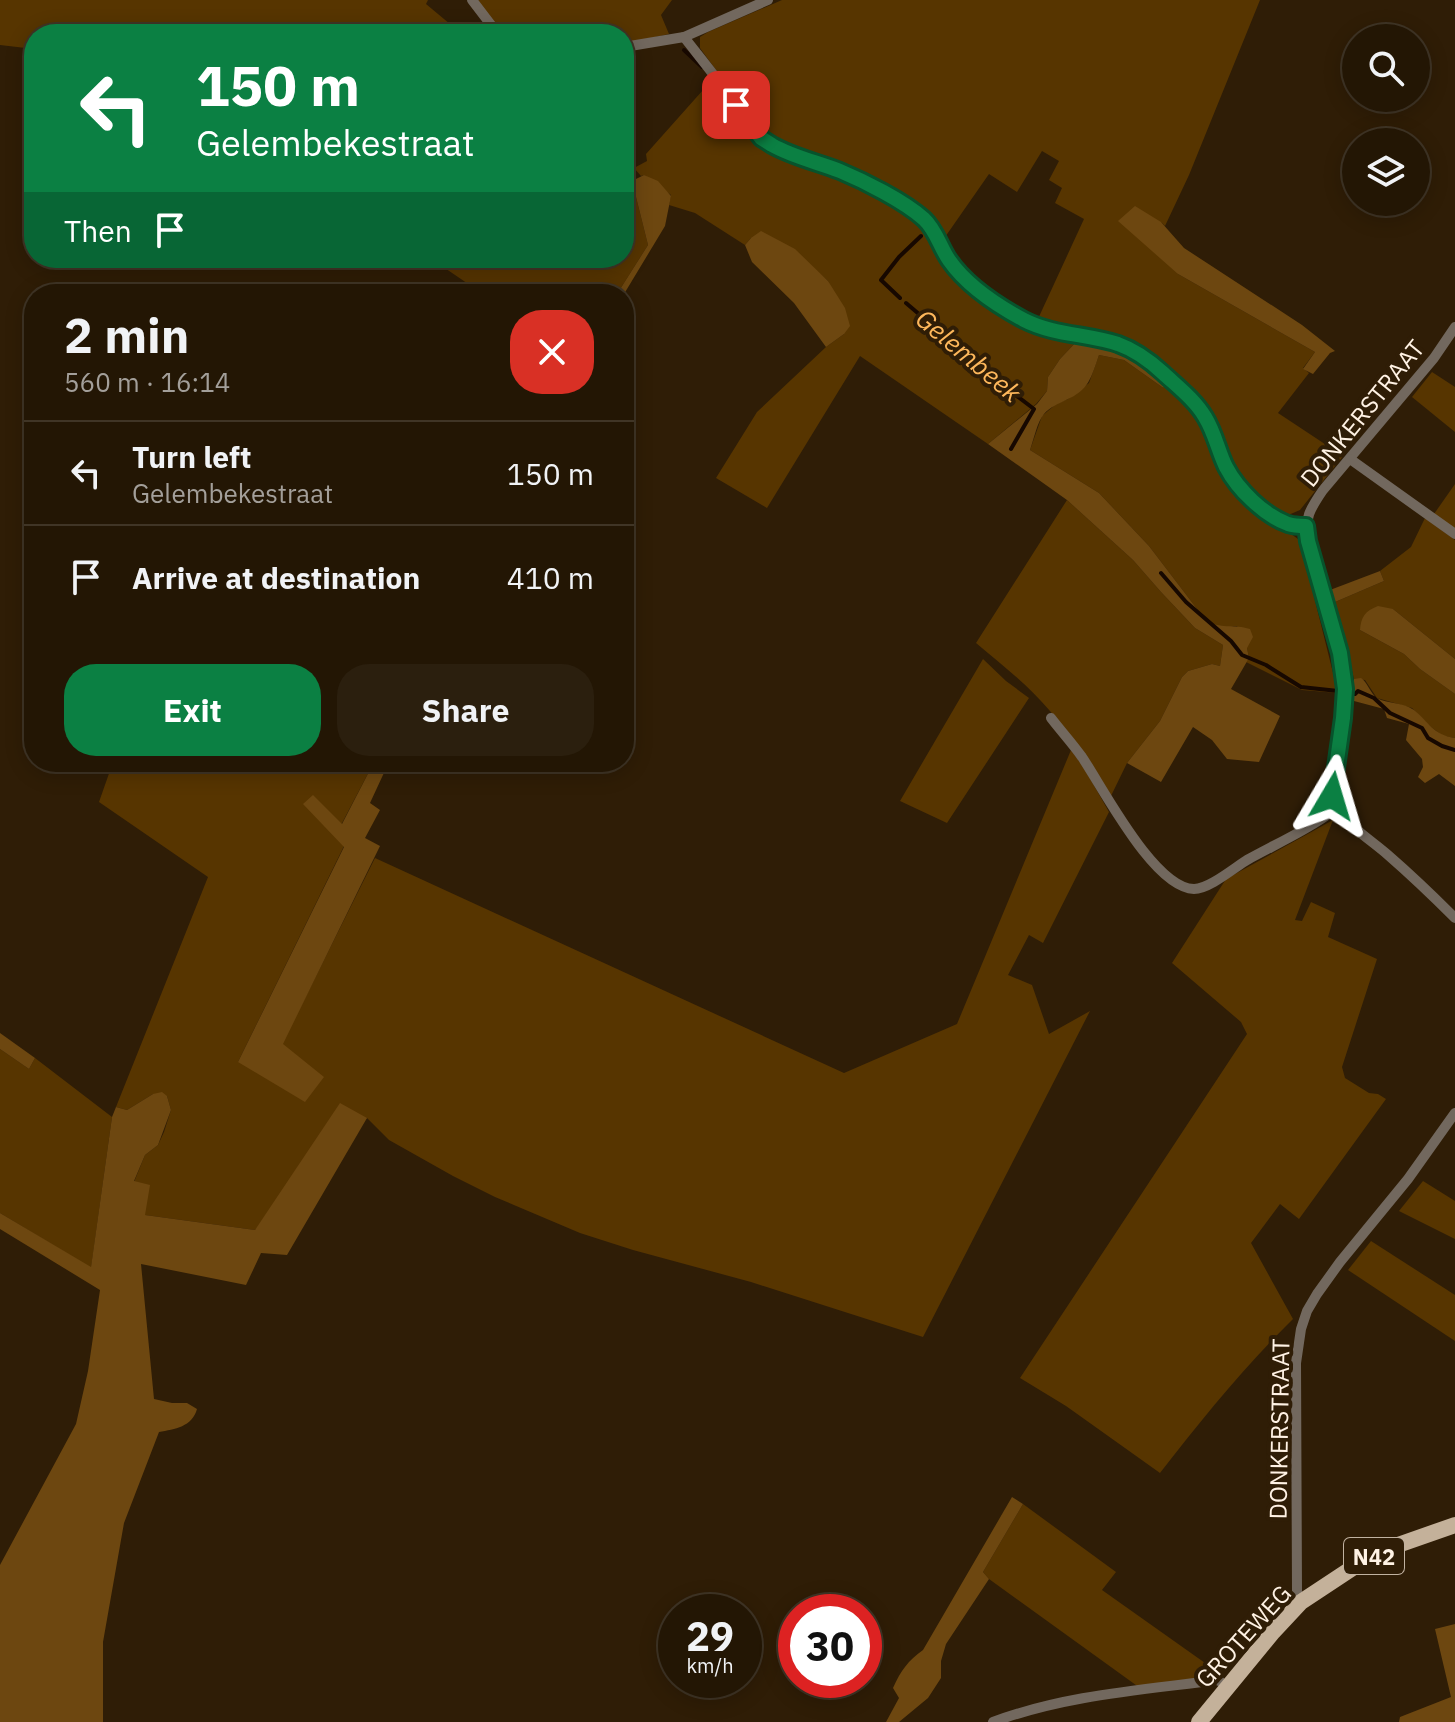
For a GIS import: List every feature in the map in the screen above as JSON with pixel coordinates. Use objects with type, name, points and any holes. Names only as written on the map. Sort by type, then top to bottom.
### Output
[{"type":"main road","name":"GROTEWEG","points":[[1199,1722],[1301,1602],[1360,1563],[1398,1545],[1455,1525]]},
{"type":"street","points":[[472,0],[490,24]]},
{"type":"street","points":[[634,45],[684,37],[768,0]]},
{"type":"street","points":[[684,37],[761,138],[782,151],[841,171],[910,209],[933,229],[945,254],[975,289],[1026,321],[1047,330],[1119,345],[1150,361],[1205,416],[1228,470],[1250,497],[1286,523],[1306,526]]},
{"type":"street","name":"DONKERSTRAAT","points":[[1337,808],[1332,796],[1345,689],[1340,653],[1308,541],[1306,526],[1310,509],[1434,358],[1455,327]]},
{"type":"street","points":[[1350,459],[1455,534]]},
{"type":"street","points":[[1051,718],[1081,756],[1123,823],[1148,856],[1161,872],[1184,887],[1202,888],[1314,825],[1337,808],[1455,918]]},
{"type":"street","name":"DONKERSTRAAT","points":[[1301,1602],[1297,1592],[1296,1363],[1301,1329],[1307,1311],[1332,1273],[1408,1179],[1455,1113]]},
{"type":"street","points":[[993,1722],[1021,1711],[1069,1700],[1218,1680],[1228,1687]]},
{"type":"shaded area","points":[[0,0],[428,0],[426,4],[450,24],[24,24],[24,48],[0,45]]},
{"type":"shaded area","points":[[478,0],[672,0],[661,15],[669,34],[634,42],[634,24],[494,24]]},
{"type":"shaded area","points":[[782,0],[1260,0],[1189,175],[1165,226],[1161,222],[1178,274],[1315,352],[1303,368],[1309,373],[1278,413],[1343,456],[1300,510],[1286,516],[1250,491],[1232,465],[1215,422],[1182,381],[1135,341],[1037,321],[1084,219],[1055,203],[1062,188],[1049,180],[1059,161],[1042,151],[1017,192],[989,174],[943,240],[927,214],[882,186],[768,138],[700,48],[700,37]]},
{"type":"shaded area","points":[[711,81],[751,135],[768,150],[854,183],[923,226],[949,268],[982,300],[1025,326],[1077,341],[1048,377],[1047,391],[1036,404],[988,444],[860,356],[767,508],[716,478],[757,412],[844,334],[828,281],[819,273],[751,238],[745,245],[695,213],[669,205],[671,195],[634,168],[647,161],[646,154]]},
{"type":"shaded area","points":[[644,175],[658,181],[671,196],[665,226],[630,284],[623,284],[648,245],[634,189],[636,179]]},
{"type":"shaded area","points":[[634,189],[648,245],[634,267]]},
{"type":"shaded area","points":[[1135,206],[1161,222],[1184,248],[1302,325],[1335,351],[1313,374],[1303,369],[1315,352],[1178,274],[1118,221]]},
{"type":"shaded area","points":[[761,231],[795,249],[828,281],[845,308],[850,326],[826,347],[794,303],[752,262],[745,245]]},
{"type":"shaded area","points":[[445,268],[633,268],[623,284],[468,284]]},
{"type":"shaded area","points":[[1105,335],[1135,341],[1182,381],[1172,388],[1162,387],[1124,360],[1099,355],[1084,387],[1044,414],[1030,450],[1099,493],[1149,546],[1207,622],[1250,629],[1253,637],[1247,648],[1249,658],[1231,689],[1280,716],[1259,762],[1227,759],[1212,740],[1193,727],[1161,782],[1127,763],[1160,721],[1182,677],[1188,671],[1212,664],[1220,666],[1223,645],[1195,628],[1133,560],[1067,500],[988,444],[1037,404],[1047,391],[1048,377],[1077,341],[1102,344]]},
{"type":"shaded area","points":[[1099,355],[1124,360],[1162,387],[1174,387],[1199,416],[1227,477],[1245,500],[1298,539],[1338,693],[1302,690],[1246,662],[1249,658],[1247,648],[1237,626],[1221,628],[1207,622],[1149,546],[1099,493],[1030,450],[1042,416],[1089,383]]},
{"type":"shaded area","points":[[1432,372],[1455,387],[1455,432],[1412,397]]},
{"type":"shaded area","points":[[1455,484],[1455,529],[1434,514]]},
{"type":"shaded area","points":[[1067,500],[1133,560],[1195,628],[1223,645],[1220,666],[1212,664],[1188,671],[1182,677],[1160,721],[1127,763],[1110,798],[1082,753],[1050,711],[976,643]]},
{"type":"shaded area","points":[[1425,518],[1455,540],[1455,659],[1393,609],[1360,630],[1404,654],[1455,694],[1455,738],[1443,736],[1412,708],[1377,698],[1365,680],[1354,679],[1335,602],[1384,581],[1380,571],[1411,547]]},
{"type":"shaded area","points":[[1380,571],[1384,581],[1335,602],[1330,590]]},
{"type":"shaded area","points":[[1378,606],[1393,609],[1455,659],[1455,694],[1404,654],[1360,630],[1364,615]]},
{"type":"shaded area","points":[[983,659],[1029,698],[947,823],[900,801]]},
{"type":"shaded area","points":[[1361,678],[1377,698],[1410,707],[1436,731],[1455,738],[1455,786],[1439,774],[1425,783],[1418,777],[1423,767],[1422,759],[1406,740],[1409,724],[1387,718],[1384,709],[1354,701],[1354,679]]},
{"type":"shaded area","points":[[1071,750],[1109,812],[1043,943],[1029,935],[1008,975],[1032,985],[1049,1034],[1090,1011],[923,1337],[751,1282],[580,1233],[453,1176],[389,1140],[367,1118],[255,1230],[145,1215],[134,1182],[145,1155],[158,1145],[171,1110],[167,1096],[153,1094],[127,1110],[116,1107],[208,877],[99,802],[110,772],[369,772],[341,825],[313,796],[344,846],[238,1062],[282,1044],[375,858],[844,1073],[957,1024]]},
{"type":"shaded area","points":[[369,772],[384,772],[370,803],[380,810],[365,838],[380,846],[283,1044],[324,1077],[305,1102],[238,1062],[344,847],[303,804],[313,795],[342,824]]},
{"type":"shaded area","points":[[1333,820],[1295,920],[1302,921],[1311,902],[1335,913],[1328,937],[1377,959],[1342,1067],[1345,1078],[1369,1093],[1386,1099],[1299,1219],[1280,1204],[1251,1243],[1293,1319],[1224,1394],[1160,1473],[1066,1406],[1020,1378],[1247,1034],[1241,1022],[1172,963],[1226,879]]},
{"type":"shaded area","points":[[0,1033],[35,1058],[29,1069],[0,1049]]},
{"type":"shaded area","points":[[0,1049],[29,1069],[35,1058],[112,1117],[91,1268],[0,1213]]},
{"type":"shaded area","points":[[162,1092],[167,1096],[171,1110],[158,1145],[145,1155],[134,1181],[150,1185],[145,1215],[255,1230],[340,1103],[367,1118],[287,1255],[261,1253],[246,1285],[141,1264],[154,1399],[187,1403],[197,1409],[187,1423],[159,1432],[124,1523],[103,1642],[103,1722],[0,1722],[0,1565],[76,1424],[88,1371],[100,1290],[0,1229],[0,1213],[91,1267],[112,1117],[116,1107],[127,1110]]},
{"type":"shaded area","points":[[1423,1181],[1455,1201],[1455,1239],[1399,1211]]},
{"type":"shaded area","points":[[1371,1241],[1455,1295],[1455,1341],[1348,1270]]},
{"type":"shaded area","points":[[1012,1497],[1023,1504],[983,1572],[989,1579],[946,1644],[941,1661],[941,1678],[928,1698],[899,1722],[886,1722],[899,1698],[893,1688],[899,1676],[923,1650]]},
{"type":"shaded area","points":[[1023,1504],[1116,1572],[1102,1590],[1222,1675],[1140,1688],[989,1579],[983,1572]]},
{"type":"shaded area","points":[[1455,1624],[1455,1722],[1399,1722],[1400,1717],[1451,1697],[1435,1629]]},
{"type":"waterway","name":"Gelembeek","points":[[684,50],[702,67]]},
{"type":"waterway","name":"Gelembeek","points":[[745,126],[761,143]]},
{"type":"waterway","name":"Gelembeek","points":[[880,196],[919,221],[926,231]]},
{"type":"waterway","name":"Gelembeek","points":[[900,298],[881,280],[921,236]]},
{"type":"waterway","name":"Gelembeek","points":[[906,303],[1034,409],[1011,449]]},
{"type":"waterway","name":"Gelembeek","points":[[1161,573],[1186,602],[1231,641],[1242,655],[1266,665],[1301,687],[1338,691]]},
{"type":"waterway","name":"Gelembeek","points":[[1355,694],[1358,691],[1374,698],[1390,713],[1422,728],[1428,738],[1455,750]]},
{"type":"route","points":[[736,105],[761,138],[772,145],[874,187],[924,219],[957,271],[975,289],[1009,311],[1047,330],[1119,345],[1150,361],[1205,416],[1228,470],[1250,497],[1286,523],[1306,526],[1340,653],[1345,689],[1332,796]]}]
